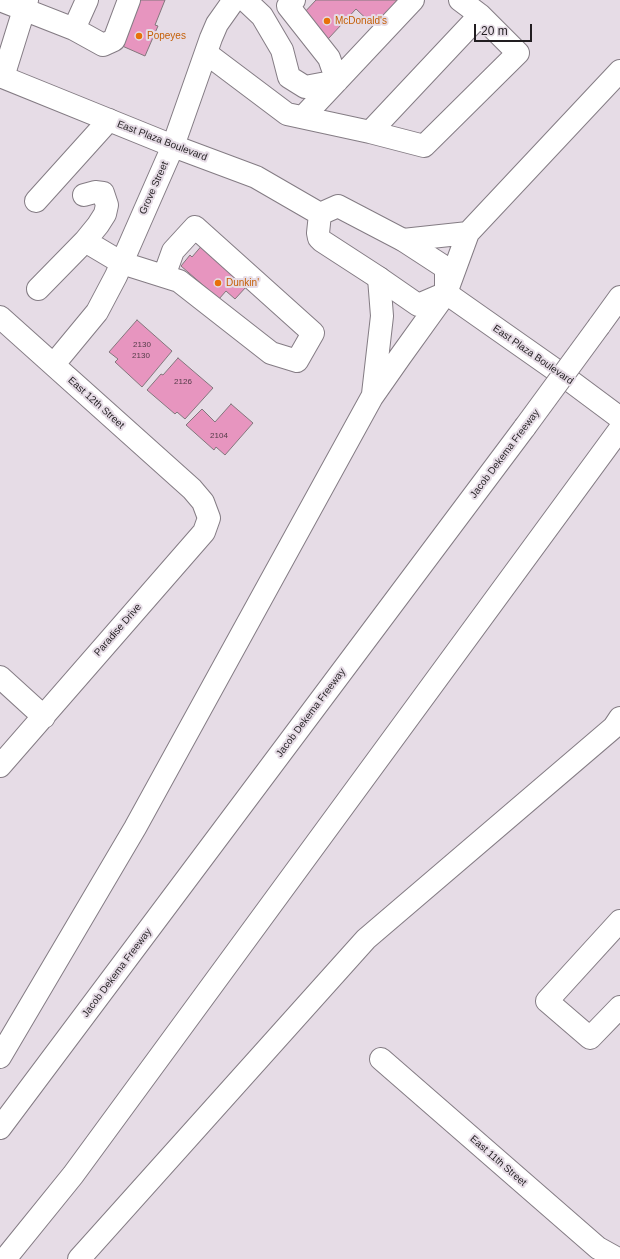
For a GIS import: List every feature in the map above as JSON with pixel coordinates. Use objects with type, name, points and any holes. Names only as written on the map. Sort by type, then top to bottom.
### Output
[{"type":"main road","points":[[0,0],[25,5],[103,45],[114,40],[129,0]]},
{"type":"main road","points":[[74,29],[87,0]]},
{"type":"main road","name":"Grove Street","points":[[54,364],[97,312],[122,263],[173,146],[206,53],[218,24],[234,0]]},
{"type":"main road","points":[[245,0],[262,16],[282,50],[289,77],[305,87],[337,81]]},
{"type":"main road","points":[[294,0],[288,6],[329,58],[337,81]]},
{"type":"main road","points":[[303,117],[413,0]]},
{"type":"main road","points":[[206,53],[287,114],[370,132],[424,146],[518,53],[480,15],[460,0]]},
{"type":"main road","points":[[1,76],[25,5]]},
{"type":"main road","points":[[370,132],[480,15]]},
{"type":"main road","points":[[0,1057],[135,828],[372,397],[446,293],[468,233],[620,71]]},
{"type":"main road","name":"East Plaza Boulevard","points":[[1,76],[173,146],[256,177],[320,214]]},
{"type":"main road","points":[[36,201],[109,120]]},
{"type":"main road","points":[[38,289],[85,241],[106,214],[107,205],[103,193],[95,192],[84,195]]},
{"type":"main road","points":[[338,206],[403,240],[446,268],[446,293],[418,305],[322,242],[318,233],[320,214],[338,206]]},
{"type":"main road","points":[[85,241],[122,263],[179,281],[271,352],[297,361],[313,333],[195,227],[173,251],[164,276]]},
{"type":"main road","points":[[403,240],[468,233]]},
{"type":"main road","points":[[372,397],[382,316],[379,278]]},
{"type":"main road","name":"East Plaza Boulevard","points":[[446,293],[557,371],[620,418]]},
{"type":"main road","name":"Jacob Dekema Freeway","points":[[0,1128],[620,298]]},
{"type":"main road","name":"East 12th Street","points":[[0,317],[192,489]]},
{"type":"main road","points":[[5,1259],[73,1174],[620,429]]},
{"type":"main road","name":"Paradise Drive","points":[[0,766],[204,532],[209,518],[204,502],[192,489]]},
{"type":"main road","points":[[0,677],[44,716]]},
{"type":"main road","points":[[79,1259],[366,939],[614,727],[620,718]]},
{"type":"main road","points":[[620,921],[547,1001],[590,1038],[620,1006]]},
{"type":"main road","name":"East 11th Street","points":[[381,1059],[598,1248],[618,1259]]},
{"type":"building","name":"Popeyes","points":[[136,0],[165,0],[155,25],[158,26],[145,56],[120,45]]},
{"type":"building","name":"McDonald's","points":[[316,0],[398,0],[374,26],[356,9],[328,39],[302,15]]},
{"type":"building","points":[[204,243],[247,286],[235,299],[226,291],[219,299],[181,266],[190,255],[192,257]]},
{"type":"building","points":[[137,320],[172,351],[142,387],[115,362],[118,359],[109,352]]},
{"type":"building","points":[[178,358],[213,388],[185,419],[177,412],[175,414],[147,390]]},
{"type":"building","points":[[231,404],[253,423],[225,455],[216,447],[214,450],[186,425],[202,409],[215,422]]},
{"type":"place","name":"McDonald's","points":[[327,21]]},
{"type":"place","name":"Popeyes","points":[[139,36]]},
{"type":"place","name":"Dunkin'","points":[[218,283]]}]
